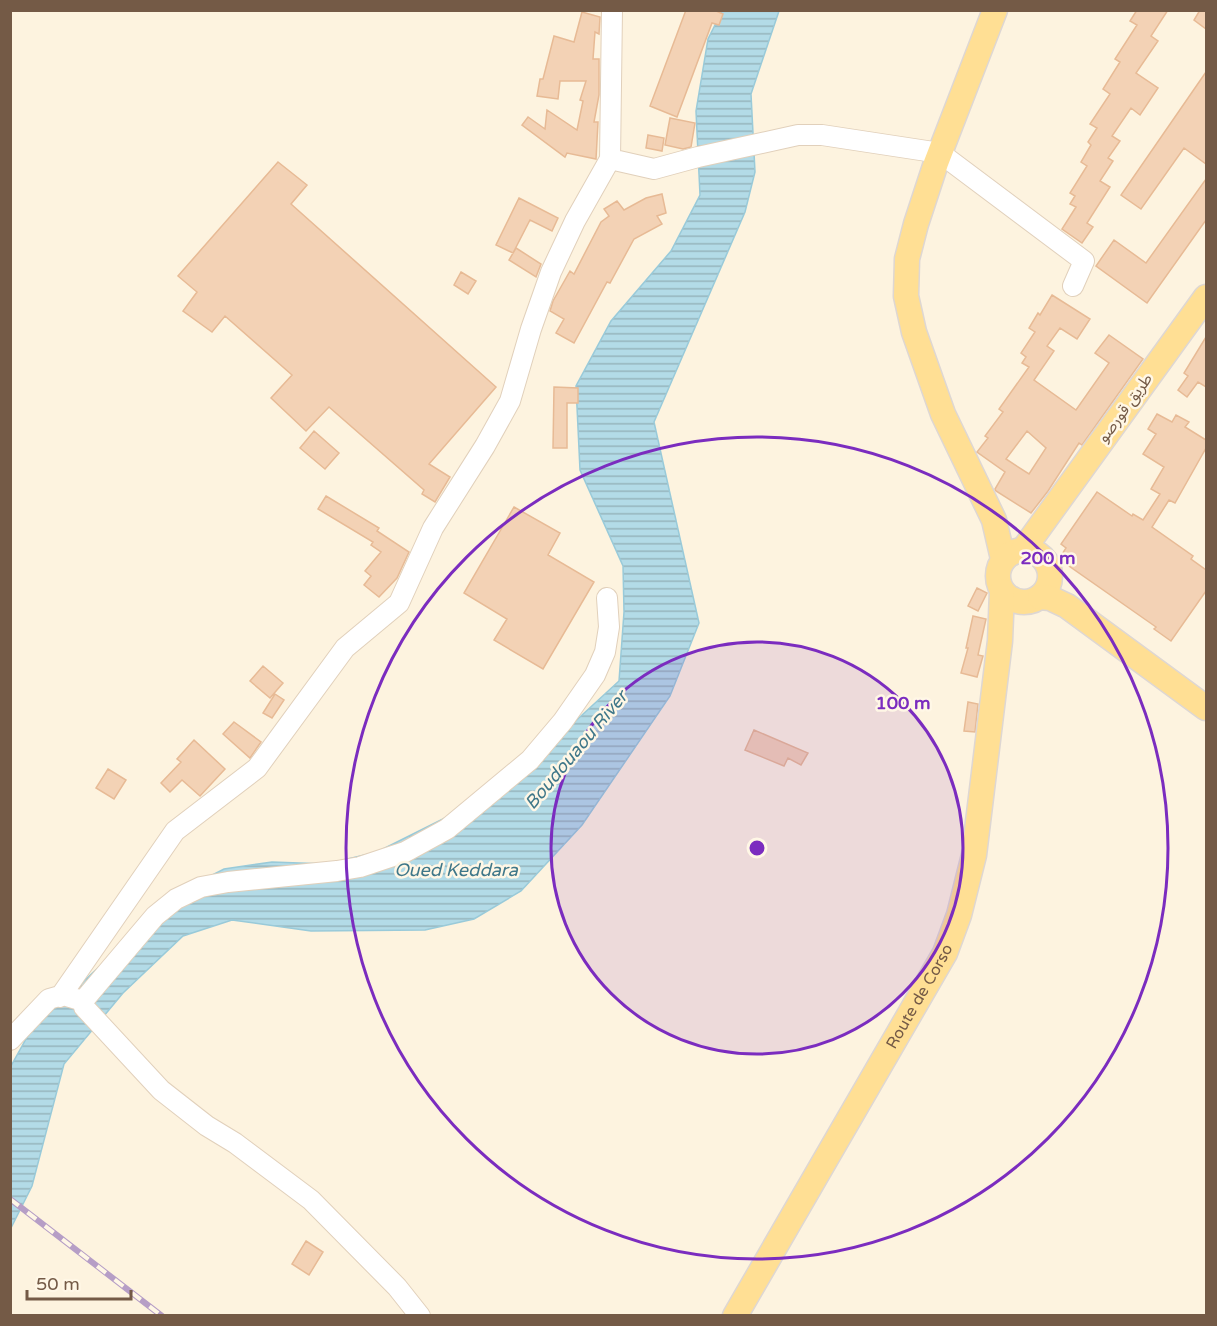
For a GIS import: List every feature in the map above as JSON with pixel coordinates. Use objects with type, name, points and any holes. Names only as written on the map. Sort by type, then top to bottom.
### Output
[{"type":"main road","points":[[995,10],[940,153],[907,259],[906,296],[914,332],[943,414],[982,495],[1009,526],[1022,554],[1049,567],[1038,593]]},
{"type":"main road","name":"طريق قورصو","points":[[1022,554],[1042,538],[1046,520],[1077,474],[1206,297]]},
{"type":"main road","points":[[1022,554],[997,574],[1002,591],[1008,598],[1038,593],[1067,606],[1206,708]]},
{"type":"main road","name":"Route de Corso","points":[[735,1316],[945,952],[959,915],[974,855],[1000,641],[1002,591]]},
{"type":"main road","name":"Route de Corso","points":[[1000,641],[1014,614],[1038,593]]},
{"type":"street","points":[[60,997],[175,831],[257,768],[345,648],[399,603],[433,528],[485,446],[510,401],[551,272],[575,221],[610,159],[612,10]]},
{"type":"street","points":[[610,159],[654,169],[798,135],[822,135],[940,153],[1084,261],[1073,286]]},
{"type":"street","points":[[83,1004],[155,916],[188,892],[214,884],[337,871],[383,860],[427,842],[466,815],[542,748],[595,675],[608,639],[607,598]]},
{"type":"street","points":[[10,1040],[49,999],[63,996],[83,1004],[161,1090],[207,1126],[235,1143],[311,1200],[397,1287],[420,1316]]},
{"type":"water","name":"Oued Keddara","points":[[722,11],[779,11],[751,94],[755,172],[745,212],[654,422],[699,623],[670,696],[582,825],[521,891],[474,919],[425,930],[311,931],[232,920],[183,936],[123,993],[64,1064],[32,1186],[11,1228],[11,1066],[31,1030],[112,955],[171,896],[224,869],[272,862],[327,864],[377,852],[467,807],[531,762],[619,681],[624,612],[623,566],[580,470],[576,386],[611,321],[671,251],[700,195],[696,111],[708,39]]},
{"type":"building","points":[[686,10],[714,10],[723,14],[719,25],[712,23],[677,117],[650,106]]},
{"type":"building","points":[[1137,10],[1168,10],[1151,36],[1158,41],[1136,73],[1158,88],[1140,115],[1131,108],[1112,136],[1120,141],[1108,158],[1113,161],[1100,181],[1110,187],[1087,223],[1093,227],[1082,243],[1062,229],[1076,207],[1070,204],[1075,196],[1070,193],[1087,166],[1081,162],[1091,145],[1088,142],[1097,128],[1090,124],[1110,94],[1103,89],[1120,62],[1115,59],[1137,25],[1130,21]]},
{"type":"building","points":[[1200,10],[1206,10],[1206,29],[1194,20]]},
{"type":"building","points":[[582,12],[600,17],[599,34],[595,32],[593,59],[599,59],[599,95],[594,122],[598,122],[596,159],[567,153],[565,157],[522,125],[528,117],[545,129],[547,110],[577,130],[583,101],[580,100],[586,81],[560,81],[558,99],[537,96],[554,36],[574,42]]},
{"type":"building","points":[[1206,72],[1206,164],[1184,148],[1141,209],[1121,195]]},
{"type":"building","points":[[670,118],[695,123],[691,147],[683,149],[665,145]]},
{"type":"building","points":[[648,135],[664,138],[662,151],[646,148]]},
{"type":"building","points":[[278,162],[307,185],[291,204],[496,387],[429,464],[450,477],[435,502],[422,494],[424,490],[329,407],[306,431],[271,398],[292,375],[225,316],[212,332],[183,311],[197,292],[178,276]]},
{"type":"building","points":[[1206,179],[1206,220],[1147,303],[1096,266],[1114,240],[1146,263]]},
{"type":"building","points":[[662,194],[666,213],[657,216],[662,224],[634,239],[610,283],[607,282],[574,343],[556,333],[564,319],[550,311],[553,301],[570,271],[574,274],[601,222],[609,216],[604,209],[617,201],[624,210],[646,198]]},
{"type":"building","points":[[519,198],[558,218],[552,231],[530,220],[513,253],[496,245]]},
{"type":"building","points":[[516,248],[541,264],[536,277],[509,260]]},
{"type":"building","points":[[461,272],[476,281],[468,294],[454,285]]},
{"type":"building","points":[[1052,295],[1090,319],[1077,339],[1060,328],[1047,346],[1054,351],[1034,380],[1076,410],[1109,363],[1095,353],[1109,335],[1143,359],[1082,445],[1079,443],[1031,513],[996,491],[1005,472],[977,452],[988,438],[985,436],[1003,412],[999,409],[1029,367],[1022,363],[1026,357],[1021,353],[1035,332],[1029,328],[1038,313],[1040,315]],"holes":[[[1027,431],[1046,448],[1029,474],[1006,459]]]},
{"type":"building","points":[[1206,337],[1206,387],[1198,382],[1187,397],[1178,390],[1188,376],[1184,373]]},
{"type":"building","points":[[554,387],[578,388],[578,403],[567,403],[567,448],[553,448]]},
{"type":"building","points":[[1157,414],[1172,422],[1176,415],[1189,422],[1185,427],[1206,440],[1206,448],[1175,503],[1169,500],[1152,527],[1193,556],[1191,559],[1206,570],[1206,591],[1171,641],[1154,629],[1156,627],[1059,559],[1066,548],[1061,544],[1097,492],[1132,516],[1133,514],[1143,520],[1160,494],[1151,489],[1164,467],[1143,454],[1156,434],[1148,429]]},
{"type":"building","points":[[314,431],[339,453],[325,469],[300,448]]},
{"type":"building","points":[[326,496],[379,528],[377,531],[409,552],[397,578],[379,597],[364,585],[371,576],[365,571],[381,552],[371,545],[373,542],[318,509]]},
{"type":"building","points":[[514,507],[560,533],[548,555],[594,582],[543,669],[494,640],[507,619],[464,593]]},
{"type":"building","points":[[977,588],[987,593],[978,611],[968,606]]},
{"type":"building","points":[[973,616],[986,619],[978,655],[983,656],[977,677],[961,673]]},
{"type":"building","points":[[263,666],[283,683],[270,698],[250,681]]},
{"type":"building","points":[[275,694],[284,700],[272,718],[263,713]]},
{"type":"building","points":[[968,702],[978,704],[975,732],[964,731]]},
{"type":"building","points":[[234,722],[261,742],[250,758],[223,734]]},
{"type":"building","points":[[754,730],[808,753],[801,765],[788,758],[784,766],[745,750]]},
{"type":"building","points":[[194,740],[225,769],[200,796],[182,780],[170,792],[161,783],[181,762],[177,759]]},
{"type":"building","points":[[108,769],[126,780],[114,799],[96,788]]},
{"type":"building","points":[[306,1241],[323,1252],[309,1275],[292,1264]]},
{"type":"railway","points":[[10,1199],[162,1316]]},
{"type":"water label","name":"Boudouaou River","points":[[576,750]]}]
